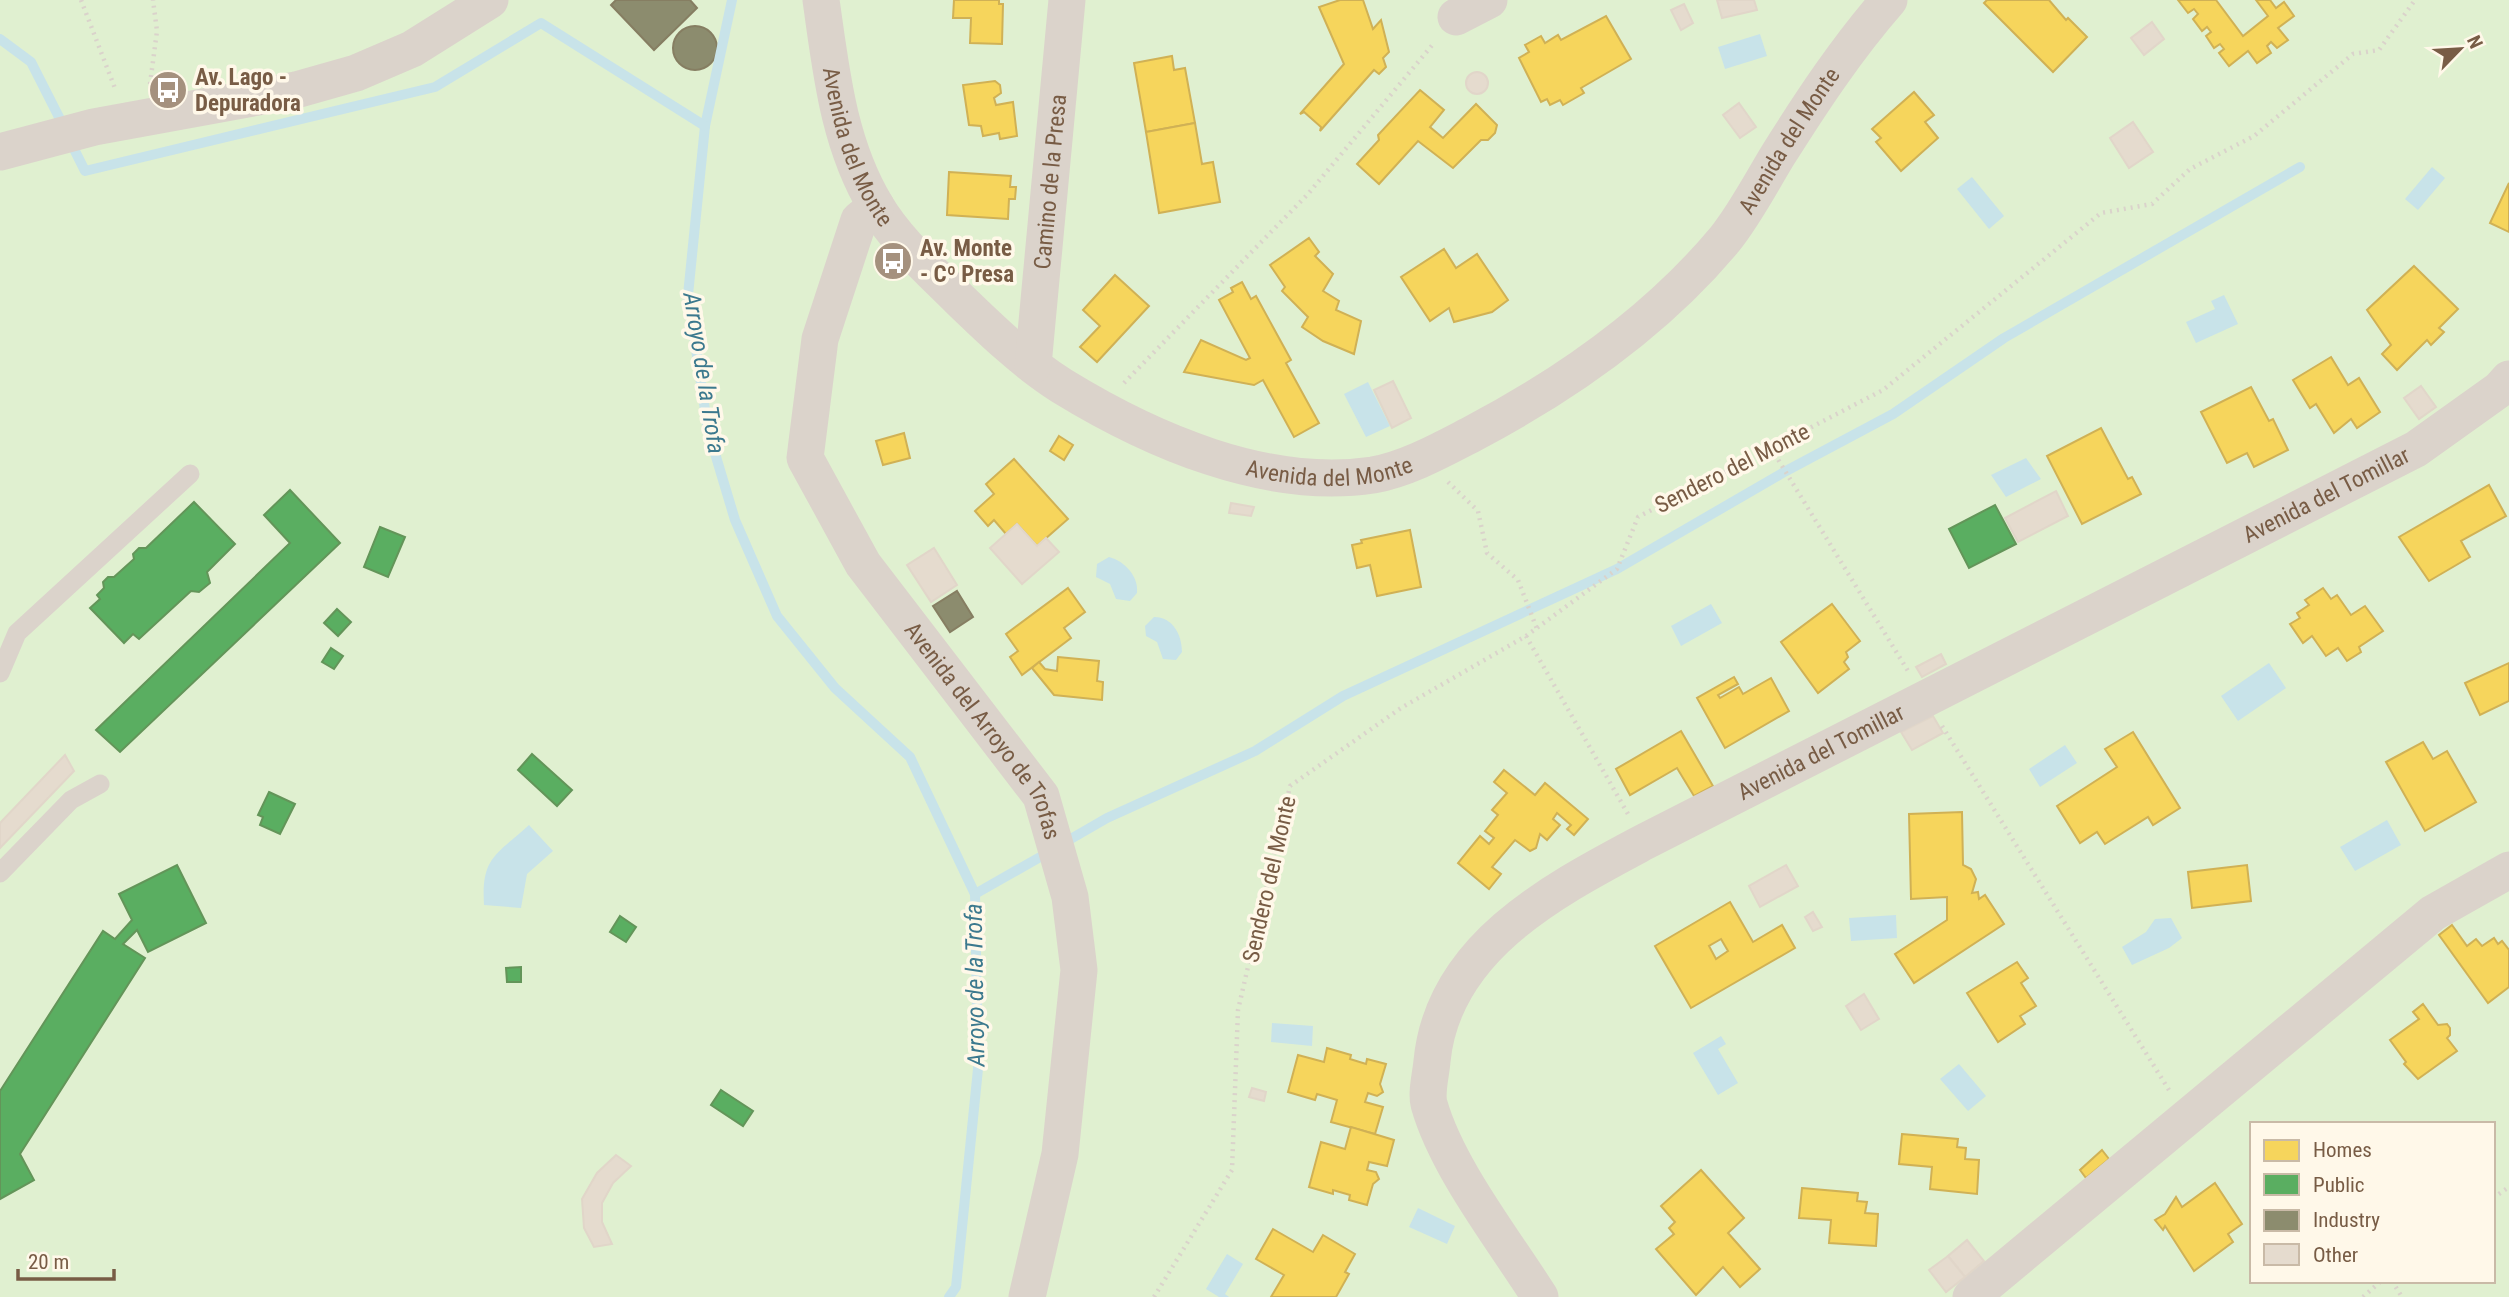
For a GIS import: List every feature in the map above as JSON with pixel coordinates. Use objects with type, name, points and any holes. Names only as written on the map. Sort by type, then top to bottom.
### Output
[{"type":"street","points":[[0,152],[122,121],[296,90],[356,73],[412,49],[490,0]]},
{"type":"street","name":"Avenida del Monte","points":[[821,0],[836,105],[852,152],[876,206],[918,257],[973,313],[1033,365],[1098,408],[1144,433],[1189,451],[1250,468],[1317,476],[1374,474],[1428,457],[1520,409],[1576,372],[1666,304],[1727,237],[1853,41],[1889,0]]},
{"type":"street","name":"Camino de la Presa","points":[[1033,365],[1067,0]]},
{"type":"street","points":[[1456,17],[1489,0]]},
{"type":"street","name":"Avenida del Arroyo de Trofas","points":[[876,206],[859,220],[820,339],[805,458],[863,564],[1041,796],[1070,897],[1079,970],[1060,1154],[1027,1297]]},
{"type":"street","name":"Avenida del Tomillar","points":[[1540,1297],[1446,1148],[1428,1101],[1434,1041],[1450,999],[1481,952],[1518,916],[1562,886],[1644,842],[2416,449],[2500,389],[2509,379]]},
{"type":"street","points":[[1971,1297],[2433,913],[2509,870]]},
{"type":"lane","points":[[0,673],[17,633],[190,474]]},
{"type":"lane","points":[[0,873],[71,800],[100,784]]},
{"type":"path","points":[[81,0],[122,121]]},
{"type":"path","points":[[122,121],[157,31],[153,0]]},
{"type":"path","name":"Sendero del Monte","points":[[1154,1297],[1232,1170],[1238,1010],[1290,786],[1401,708],[1537,629],[1618,569],[1637,517],[1882,390],[2101,213],[2152,204],[2190,169],[2254,136],[2353,54],[2379,50],[2415,0]]},
{"type":"path","points":[[1098,408],[1308,194],[1456,17]]},
{"type":"path","points":[[1771,447],[1925,700],[2186,1117]]},
{"type":"path","points":[[1439,474],[1478,511],[1487,553],[1518,580],[1537,629]]},
{"type":"path","points":[[1526,636],[1644,842]]},
{"type":"path","points":[[2362,1297],[2379,1283]]},
{"type":"green space","points":[[0,0],[2509,0],[2509,1297],[0,1297]]},
{"type":"water","points":[[1760,34],[1767,56],[1725,69],[1718,47]]},
{"type":"water","points":[[2432,167],[2445,178],[2418,210],[2405,199]]},
{"type":"water","points":[[1972,177],[2004,216],[1989,229],[1957,189]]},
{"type":"water","points":[[2224,295],[2238,324],[2196,343],[2186,322],[2215,309],[2211,301]]},
{"type":"water","points":[[1368,382],[1390,426],[1366,437],[1344,394]]},
{"type":"water","points":[[2026,458],[2041,479],[2006,497],[1991,475]]},
{"type":"water","points":[[1109,557],[1130,570],[1136,581],[1137,593],[1130,601],[1116,599],[1110,584],[1096,577],[1097,564]]},
{"type":"water","points":[[1711,604],[1722,623],[1681,646],[1671,626]]},
{"type":"water","points":[[1154,617],[1166,620],[1178,633],[1182,652],[1176,660],[1163,659],[1157,642],[1146,636],[1145,626]]},
{"type":"water","points":[[2269,663],[2286,688],[2238,721],[2221,696]]},
{"type":"water","points":[[2065,745],[2077,763],[2040,787],[2029,769]]},
{"type":"water","points":[[2387,820],[2401,845],[2355,871],[2340,847]]},
{"type":"water","points":[[529,825],[553,851],[527,874],[521,908],[484,905],[485,876],[493,858]]},
{"type":"water","points":[[1896,915],[1897,938],[1851,941],[1849,918]]},
{"type":"water","points":[[2171,918],[2182,938],[2169,948],[2132,965],[2122,947],[2146,932],[2155,919]]},
{"type":"water","points":[[1272,1023],[1313,1026],[1312,1046],[1271,1042]]},
{"type":"water","points":[[1721,1036],[1726,1044],[1718,1049],[1738,1083],[1718,1095],[1693,1053]]},
{"type":"water","points":[[1959,1064],[1986,1096],[1968,1111],[1940,1079]]},
{"type":"water","points":[[1418,1208],[1455,1226],[1447,1244],[1409,1227]]},
{"type":"water","points":[[1227,1254],[1243,1264],[1225,1294],[1229,1297],[1219,1297],[1206,1289]]},
{"type":"building: Homes","points":[[954,0],[999,0],[999,4],[1003,4],[1002,44],[970,43],[971,18],[953,18]]},
{"type":"building: Homes","points":[[1340,0],[1363,0],[1373,29],[1381,20],[1389,52],[1383,58],[1386,67],[1379,74],[1374,70],[1320,131],[1321,127],[1304,112],[1300,114],[1344,64],[1319,7]]},
{"type":"building: Homes","points":[[1987,0],[2049,0],[2066,20],[2068,18],[2087,37],[2053,72],[1984,3]]},
{"type":"building: Homes","points":[[2178,0],[2216,0],[2243,36],[2268,16],[2256,0],[2270,0],[2276,8],[2284,2],[2294,16],[2278,28],[2288,40],[2277,48],[2271,42],[2267,46],[2271,53],[2257,63],[2248,51],[2229,66],[2219,53],[2224,49],[2220,44],[2214,48],[2206,36],[2211,32],[2207,27],[2202,31],[2193,19],[2198,14],[2194,9],[2188,13]]},
{"type":"building: Homes","points":[[1606,16],[1631,59],[1581,88],[1584,93],[1563,105],[1560,100],[1550,105],[1547,99],[1541,102],[1519,58],[1529,52],[1525,45],[1541,36],[1545,43],[1558,35],[1561,40]]},
{"type":"building: Homes","points":[[1172,56],[1174,70],[1185,68],[1195,123],[1146,132],[1134,63]]},
{"type":"building: Homes","points":[[995,81],[1000,85],[1001,93],[994,98],[996,105],[1013,102],[1017,136],[1000,139],[999,133],[983,136],[981,126],[969,125],[963,85]]},
{"type":"building: Homes","points":[[1420,90],[1444,110],[1430,127],[1443,138],[1476,104],[1497,125],[1495,133],[1488,140],[1481,140],[1453,168],[1418,141],[1379,184],[1357,164],[1379,140],[1378,135]]},
{"type":"building: Homes","points":[[1914,92],[1934,115],[1925,122],[1938,138],[1901,171],[1876,142],[1881,138],[1872,129]]},
{"type":"building: Homes","points":[[1195,123],[1202,164],[1213,162],[1220,202],[1159,213],[1146,132]]},
{"type":"building: Homes","points":[[949,172],[1011,176],[1010,187],[1016,187],[1015,199],[1009,199],[1008,219],[947,215]]},
{"type":"building: Homes","points":[[2509,183],[2509,232],[2490,223]]},
{"type":"building: Homes","points":[[1309,238],[1319,252],[1315,256],[1333,274],[1323,291],[1339,301],[1336,310],[1361,321],[1354,354],[1323,341],[1302,327],[1308,317],[1282,291],[1285,287],[1270,265]]},
{"type":"building: Homes","points":[[1444,249],[1456,268],[1477,254],[1508,300],[1492,312],[1454,322],[1449,308],[1430,321],[1401,277]]},
{"type":"building: Homes","points":[[2414,266],[2458,309],[2439,328],[2444,332],[2431,345],[2427,340],[2397,370],[2382,354],[2391,345],[2367,310]]},
{"type":"building: Homes","points":[[1115,275],[1149,306],[1097,362],[1080,347],[1100,326],[1083,310]]},
{"type":"building: Homes","points":[[1242,282],[1251,299],[1256,296],[1291,360],[1286,363],[1319,423],[1294,437],[1263,380],[1254,385],[1184,372],[1201,340],[1246,360],[1250,358],[1219,300],[1233,292],[1231,288]]},
{"type":"building: Homes","points":[[2331,357],[2348,385],[2359,378],[2380,412],[2357,428],[2351,419],[2334,433],[2316,404],[2310,408],[2293,380]]},
{"type":"building: Homes","points":[[2251,387],[2269,421],[2273,419],[2288,450],[2254,467],[2247,453],[2227,463],[2201,412]]},
{"type":"building: Homes","points":[[2101,428],[2128,479],[2132,477],[2141,494],[2082,524],[2047,456]]},
{"type":"building: Homes","points":[[904,433],[910,458],[883,465],[876,441]]},
{"type":"building: Homes","points":[[1059,436],[1073,445],[1064,460],[1050,451]]},
{"type":"building: Homes","points":[[1014,459],[1068,519],[1037,546],[1017,524],[1006,534],[994,520],[988,526],[975,511],[994,494],[986,484]]},
{"type":"building: Homes","points":[[2489,485],[2506,516],[2461,541],[2470,557],[2429,581],[2399,537]]},
{"type":"building: Homes","points":[[1410,530],[1421,587],[1377,596],[1370,565],[1357,568],[1352,545],[1362,543],[1361,540]]},
{"type":"building: Homes","points":[[1068,588],[1085,612],[1064,628],[1071,638],[1022,675],[1010,657],[1018,651],[1006,634]]},
{"type":"building: Homes","points":[[2323,588],[2331,599],[2337,595],[2351,615],[2365,606],[2383,631],[2359,647],[2361,652],[2347,661],[2338,648],[2326,656],[2312,636],[2303,643],[2290,624],[2300,618],[2297,613],[2309,605],[2305,600]]},
{"type":"building: Homes","points":[[1832,604],[1860,641],[1846,652],[1848,657],[1844,662],[1849,669],[1818,693],[1781,642]]},
{"type":"building: Homes","points":[[1058,657],[1099,661],[1097,681],[1103,682],[1102,700],[1054,695],[1032,668],[1039,662],[1045,669],[1057,671]]},
{"type":"building: Homes","points":[[2509,663],[2509,701],[2480,715],[2465,683]]},
{"type":"building: Homes","points":[[1734,677],[1738,684],[1718,695],[1720,698],[1739,687],[1743,694],[1771,678],[1789,711],[1725,748],[1697,698]]},
{"type":"building: Homes","points":[[1681,731],[1713,786],[1694,796],[1677,768],[1630,795],[1616,769]]},
{"type":"building: Homes","points":[[2133,732],[2180,808],[2153,825],[2148,817],[2105,844],[2097,832],[2080,843],[2057,806],[2117,767],[2105,749]]},
{"type":"building: Homes","points":[[2423,742],[2433,759],[2447,751],[2476,802],[2425,831],[2386,762]]},
{"type":"building: Homes","points":[[1504,770],[1535,795],[1545,783],[1588,819],[1574,835],[1567,829],[1571,825],[1557,813],[1553,819],[1560,825],[1547,840],[1540,834],[1536,848],[1530,851],[1515,840],[1492,867],[1501,874],[1489,889],[1458,863],[1480,836],[1489,844],[1494,838],[1485,831],[1498,815],[1492,810],[1507,793],[1494,782]]},
{"type":"building: Homes","points":[[1962,812],[1963,865],[1971,869],[1976,879],[1972,893],[1978,892],[1979,899],[1985,895],[2004,924],[1914,983],[1895,954],[1947,920],[1947,897],[1911,899],[1909,814]]},
{"type":"building: Homes","points":[[2247,865],[2251,901],[2192,908],[2188,872]]},
{"type":"building: Homes","points":[[1730,902],[1753,942],[1782,925],[1795,948],[1691,1008],[1655,946]],"holes":[[[1721,939],[1728,951],[1716,959],[1709,946]]]},
{"type":"building: Homes","points":[[2452,925],[2467,946],[2476,939],[2482,946],[2494,938],[2498,944],[2502,941],[2509,950],[2509,987],[2488,1003],[2439,935]]},
{"type":"building: Homes","points":[[2017,962],[2028,978],[2021,983],[2036,1006],[2020,1016],[2025,1024],[1998,1042],[1967,993]]},
{"type":"building: Homes","points":[[2423,1004],[2438,1025],[2447,1024],[2450,1028],[2447,1038],[2457,1051],[2418,1079],[2404,1064],[2406,1062],[2390,1040],[2419,1019],[2413,1012]]},
{"type":"building: Homes","points":[[1327,1048],[1351,1055],[1350,1059],[1366,1064],[1367,1059],[1386,1064],[1380,1084],[1383,1092],[1377,1096],[1368,1093],[1365,1102],[1383,1107],[1375,1134],[1331,1122],[1337,1100],[1317,1094],[1315,1100],[1288,1092],[1298,1055],[1324,1062]]},
{"type":"building: Homes","points":[[1351,1127],[1394,1140],[1387,1166],[1369,1162],[1367,1170],[1376,1172],[1379,1179],[1373,1184],[1367,1205],[1349,1200],[1350,1195],[1333,1190],[1333,1194],[1309,1187],[1321,1142],[1345,1149]]},
{"type":"building: Homes","points":[[1902,1134],[1958,1139],[1957,1147],[1966,1148],[1965,1159],[1979,1160],[1977,1194],[1930,1189],[1932,1167],[1899,1164]]},
{"type":"building: Homes","points":[[2102,1150],[2109,1159],[2086,1178],[2080,1170]]},
{"type":"building: Homes","points":[[1701,1170],[1744,1218],[1728,1233],[1760,1269],[1740,1287],[1723,1267],[1696,1295],[1656,1249],[1674,1234],[1669,1228],[1675,1222],[1661,1206]]},
{"type":"building: Homes","points":[[2215,1183],[2242,1224],[2228,1234],[2233,1242],[2194,1271],[2165,1226],[2163,1230],[2155,1220],[2165,1214],[2176,1197],[2182,1207]]},
{"type":"building: Homes","points":[[1802,1188],[1858,1193],[1857,1201],[1867,1202],[1865,1213],[1878,1214],[1876,1246],[1829,1243],[1831,1220],[1799,1218]]},
{"type":"building: Homes","points":[[1273,1229],[1313,1252],[1323,1235],[1355,1254],[1345,1272],[1349,1274],[1336,1297],[1271,1297],[1284,1275],[1256,1259]]},
{"type":"building: Public","points":[[290,490],[340,543],[120,752],[96,730],[290,543],[264,515]]},
{"type":"building: Public","points":[[194,502],[235,544],[207,572],[210,583],[199,592],[191,591],[139,639],[133,634],[124,643],[90,608],[100,599],[97,595],[104,588],[103,582],[108,577],[114,577],[134,559],[133,554],[139,548],[146,548]]},
{"type":"building: Public","points":[[1995,505],[2016,544],[1969,568],[1949,529]]},
{"type":"building: Public","points":[[380,527],[405,537],[388,577],[364,567]]},
{"type":"building: Public","points":[[337,609],[351,622],[338,636],[324,623]]},
{"type":"building: Public","points":[[331,648],[343,656],[334,669],[322,662]]},
{"type":"building: Public","points":[[532,754],[572,790],[557,806],[518,770]]},
{"type":"building: Public","points":[[269,792],[295,804],[280,834],[260,825],[263,817],[258,815]]},
{"type":"building: Public","points":[[177,865],[206,923],[148,952],[137,930],[123,944],[145,958],[20,1154],[34,1180],[0,1199],[0,1091],[103,931],[115,939],[132,920],[119,894]]},
{"type":"building: Public","points":[[620,916],[636,927],[626,942],[610,932]]},
{"type":"building: Public","points":[[521,967],[521,982],[507,982],[506,968]]},
{"type":"building: Public","points":[[721,1090],[753,1111],[743,1126],[711,1105]]},
{"type":"building: Industry","points":[[616,0],[690,0],[697,8],[654,50],[611,5]]},
{"type":"building: Industry","points":[[695,26],[710,33],[717,48],[710,63],[695,70],[680,63],[673,48],[680,33]]},
{"type":"building: Industry","points":[[957,591],[973,617],[950,632],[933,606]]},
{"type":"building: Other","points":[[1717,0],[1754,0],[1757,10],[1722,18]]},
{"type":"building: Other","points":[[1684,4],[1693,23],[1681,30],[1671,10]]},
{"type":"building: Other","points":[[2152,22],[2164,39],[2144,55],[2131,38]]},
{"type":"building: Other","points":[[1477,72],[1485,75],[1488,83],[1485,91],[1477,94],[1469,91],[1466,83],[1469,75]]},
{"type":"building: Other","points":[[1739,103],[1756,127],[1740,138],[1723,115]]},
{"type":"building: Other","points":[[2133,122],[2153,152],[2129,168],[2110,138]]},
{"type":"building: Other","points":[[1393,381],[1411,418],[1392,428],[1374,390]]},
{"type":"building: Other","points":[[2421,386],[2436,407],[2419,419],[2404,398]]},
{"type":"building: Other","points":[[2056,491],[2068,516],[2018,542],[2005,518]]},
{"type":"building: Other","points":[[1231,503],[1254,507],[1251,516],[1229,513]]},
{"type":"building: Other","points":[[1017,524],[1037,546],[1046,538],[1059,552],[1022,584],[990,548]]},
{"type":"building: Other","points":[[934,548],[957,585],[931,602],[907,565]]},
{"type":"building: Other","points":[[1941,654],[1946,664],[1922,677],[1916,667]]},
{"type":"building: Other","points":[[1933,716],[1943,733],[1912,750],[1901,732]]},
{"type":"building: Other","points":[[65,755],[74,771],[0,848],[0,823]]},
{"type":"building: Other","points":[[1786,865],[1798,886],[1760,907],[1749,886]]},
{"type":"building: Other","points":[[1813,912],[1822,927],[1813,931],[1805,917]]},
{"type":"building: Other","points":[[1864,994],[1879,1019],[1861,1030],[1846,1006]]},
{"type":"building: Other","points":[[1252,1088],[1266,1092],[1264,1101],[1249,1097]]},
{"type":"building: Other","points":[[616,1155],[631,1166],[613,1183],[602,1203],[602,1222],[612,1244],[594,1247],[584,1228],[582,1199],[597,1173]]},
{"type":"building: Other","points":[[1967,1240],[1984,1261],[1965,1277],[1948,1256]]},
{"type":"building: Other","points":[[1948,1256],[1965,1277],[1946,1292],[1929,1270]]},
{"type":"waterway","name":"Arroyo de la Trofa","points":[[732,0],[705,126],[688,295],[708,430],[735,520],[777,616],[835,688],[910,757],[975,894],[978,1069],[956,1287],[949,1297]]},
{"type":"waterway","points":[[70,141],[85,171],[435,87],[541,23],[705,126]]},
{"type":"waterway","points":[[0,39],[31,62],[64,127]]},
{"type":"waterway","points":[[1062,844],[1107,818],[1255,751],[1343,696],[1617,569],[1786,471],[1893,414],[2004,338],[2300,167]]},
{"type":"waterway","points":[[975,894],[1049,852]]},
{"type":"place","name":"Av. Lago - Depuradora","points":[[168,90]]},
{"type":"place","name":"Av. Monte - Cº Presa","points":[[893,261]]}]
